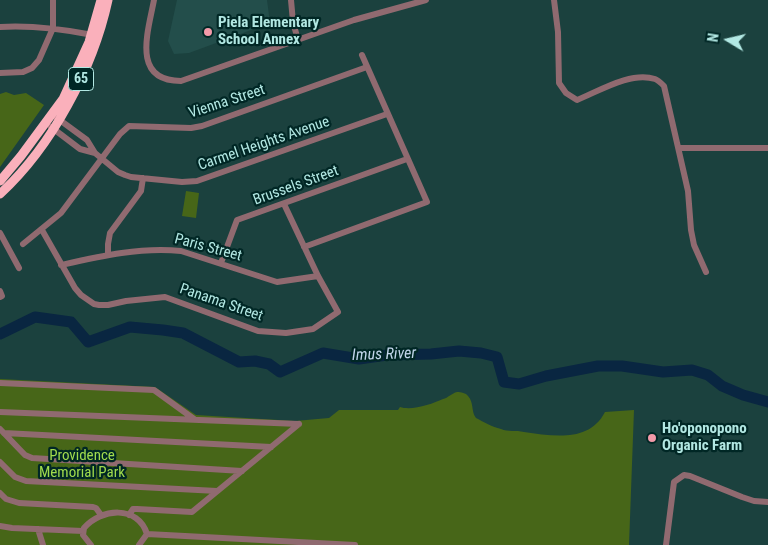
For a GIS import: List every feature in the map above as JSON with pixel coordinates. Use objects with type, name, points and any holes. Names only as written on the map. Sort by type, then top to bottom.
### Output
[{"type":"highway","name":"65","points":[[96,35],[101,0]]},
{"type":"highway","name":"65","points":[[0,181],[45,123],[55,117],[81,80],[108,0]]},
{"type":"highway","name":"65","points":[[0,194],[27,166],[53,129],[55,117]]},
{"type":"street","points":[[0,73],[23,72],[32,68],[39,60],[53,28],[52,0]]},
{"type":"street","points":[[154,0],[145,48],[148,66],[157,76],[169,81],[181,81],[192,78],[354,20],[420,0],[426,0]]},
{"type":"street","points":[[290,0],[298,40]]},
{"type":"street","points":[[554,0],[558,32],[559,83],[566,92],[577,100],[624,79],[638,78],[655,79],[664,86],[688,190],[693,238],[706,272]]},
{"type":"street","points":[[0,27],[53,28],[96,35]]},
{"type":"street","points":[[304,247],[427,202],[362,55]]},
{"type":"street","name":"Vienna Street","points":[[23,244],[61,213],[120,134],[129,126],[191,128],[202,126],[367,67]]},
{"type":"street","name":"Carmel Heights Avenue","points":[[55,117],[87,140],[95,153],[125,175],[182,182],[198,181],[387,114]]},
{"type":"street","name":"Carmel Heights Avenue","points":[[45,123],[80,149],[95,153]]},
{"type":"street","points":[[679,148],[768,148]]},
{"type":"street","name":"Brussels Street","points":[[221,263],[238,220],[407,159]]},
{"type":"street","points":[[108,254],[110,234],[141,190],[143,178]]},
{"type":"street","points":[[284,204],[318,276]]},
{"type":"street","name":"Panama Street","points":[[42,230],[61,266],[81,295],[99,305],[108,306],[126,301],[165,297],[258,331],[286,333],[313,328],[338,312],[318,276]]},
{"type":"street","points":[[0,233],[19,268]]},
{"type":"street","name":"Paris Street","points":[[61,266],[108,254],[149,249],[182,251],[277,282],[318,276]]},
{"type":"street","points":[[0,292],[2,296],[0,297]]},
{"type":"street","points":[[0,383],[154,390],[195,420]]},
{"type":"street","points":[[0,412],[300,424],[192,512],[137,509],[129,515]]},
{"type":"street","points":[[2,431],[271,447]]},
{"type":"street","points":[[2,431],[25,454],[32,458],[242,470]]},
{"type":"street","points":[[0,462],[15,477],[26,481],[217,491]]},
{"type":"street","points":[[666,545],[674,482],[684,475],[754,501],[768,502]]},
{"type":"street","points":[[0,493],[11,502],[92,507],[96,508],[101,514]]},
{"type":"street","points":[[83,531],[88,524],[101,514],[113,512],[129,515],[142,524],[147,534]]},
{"type":"street","points":[[0,526],[38,530],[83,531]]},
{"type":"street","points":[[38,530],[44,545]]},
{"type":"street","points":[[83,531],[85,538],[91,545]]},
{"type":"street","points":[[139,545],[147,534]]},
{"type":"street","points":[[147,534],[356,545]]},
{"type":"shaded area","name":"Piela Elementary School Annex","points":[[177,0],[267,0],[270,23],[189,53],[174,54],[168,41]]},
{"type":"green space","points":[[6,92],[14,95],[26,93],[44,105],[0,167],[0,94]]},
{"type":"green space","points":[[186,191],[199,193],[196,218],[182,216]]},
{"type":"green space","name":"Providence Memorial Park","points":[[0,379],[155,387],[196,415],[295,421],[329,418],[339,410],[398,410],[400,407],[416,408],[460,392],[470,398],[476,418],[491,426],[506,430],[558,436],[580,433],[590,429],[605,412],[634,410],[629,545],[0,545]]},
{"type":"waterway","name":"Imus River","points":[[0,334],[35,317],[71,322],[88,342],[130,327],[163,330],[183,333],[239,362],[255,361],[269,364],[280,372],[323,353],[359,359],[387,355],[459,351],[497,357],[504,382],[519,384],[546,376],[598,366],[622,366],[663,372],[692,370],[708,375],[722,386],[743,395],[768,402]]},
{"type":"place","name":"Piela Elementary School Annex","points":[[208,32]]},
{"type":"place","name":"Ho'oponopono Organic Farm","points":[[652,438]]}]
